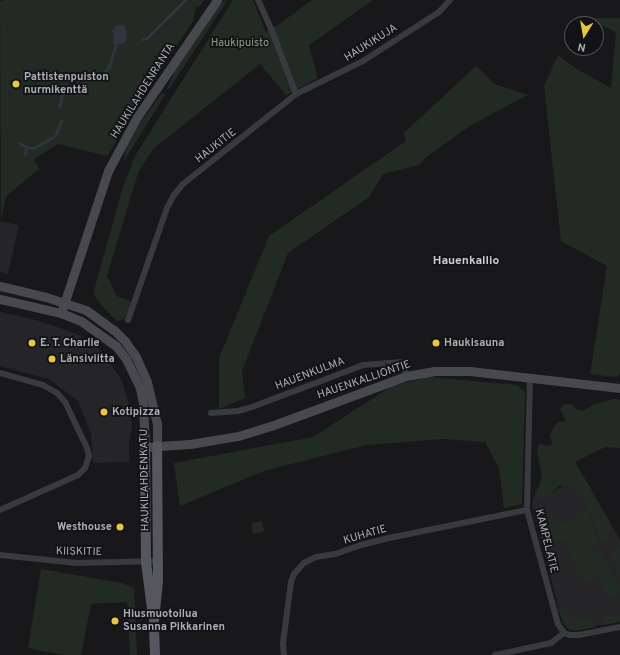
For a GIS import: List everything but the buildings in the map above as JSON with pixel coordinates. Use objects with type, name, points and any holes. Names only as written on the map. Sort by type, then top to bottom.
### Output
[{"type":"main road","name":"HAUKILAHDENRANTA","points":[[61,314],[108,171],[137,117],[217,0]]},
{"type":"main road","name":"HAUKILAHDENKATU","points":[[0,286],[86,310],[125,341],[136,357],[147,382],[157,424],[158,561],[154,621],[155,655]]},
{"type":"main road","name":"HAUKILAHDENKATU","points":[[0,299],[61,314],[81,321],[116,346],[126,359],[141,393],[143,404],[146,562],[147,581],[154,621]]},
{"type":"main road","name":"HAUENKALLIONTIE","points":[[145,447],[216,440],[243,434],[301,415],[406,376],[435,371],[530,377],[620,388]]},
{"type":"street","points":[[258,0],[272,31],[296,94]]},
{"type":"street","name":"HAUKIKUJA","points":[[296,94],[363,61],[439,12],[450,0]]},
{"type":"street","name":"HAUKITIE","points":[[128,320],[167,208],[174,195],[183,184],[296,94]]},
{"type":"street","name":"HAUENKULMA","points":[[210,413],[238,411],[252,407],[363,365],[403,362],[406,376]]},
{"type":"street","points":[[0,373],[43,385],[57,393],[65,402],[87,448],[89,456],[85,468],[78,475],[0,510]]},
{"type":"street","name":"KAMPELATIE","points":[[530,377],[527,510],[558,624],[564,633]]},
{"type":"street","name":"KUHATIE","points":[[284,655],[283,643],[291,582],[294,574],[304,563],[316,557],[335,554],[387,538],[527,510]]},
{"type":"street","name":"KIISKITIE","points":[[0,555],[77,563],[158,561]]},
{"type":"street","points":[[495,655],[551,643],[564,633],[570,636],[579,635],[620,626]]},
{"type":"shaded area","points":[[117,25],[124,25],[127,35],[126,42],[118,45],[113,44],[114,36],[112,31]]},
{"type":"shaded area","points":[[0,221],[19,225],[8,274],[0,272]]},
{"type":"shaded area","points":[[0,312],[36,320],[72,332],[92,342],[104,354],[122,381],[130,407],[132,427],[129,444],[129,462],[93,463],[91,434],[78,401],[49,379],[0,366]]},
{"type":"shaded area","points":[[584,477],[620,540],[620,621],[578,630],[560,613],[532,506],[533,500]]},
{"type":"green space","points":[[204,0],[200,6],[196,7],[193,21],[150,86],[107,156],[58,144],[34,159],[39,169],[6,196],[1,221],[0,1]]},
{"type":"green space","points":[[225,0],[227,1],[169,89],[167,89],[178,63],[204,24]]},
{"type":"green space","name":"Haukipuisto","points":[[233,0],[253,0],[266,32],[312,0],[373,0],[309,45],[318,78],[286,95],[260,64],[153,149],[138,173],[107,276],[117,296],[130,301],[129,310],[124,319],[117,321],[93,294],[123,187],[135,156]]},
{"type":"green space","points":[[604,18],[620,18],[620,374],[616,377],[590,374],[607,266],[561,241],[544,86],[558,55],[577,69],[611,88],[616,32],[604,26]]},
{"type":"green space","points":[[476,66],[494,84],[528,95],[471,125],[426,157],[419,165],[383,174],[369,197],[288,253],[242,371],[245,398],[219,409],[219,358],[269,236],[406,141],[404,133]]},
{"type":"green space","points":[[162,93],[165,95],[124,161],[125,151],[138,126]]},
{"type":"green space","points":[[429,377],[517,385],[525,392],[522,504],[504,508],[499,468],[485,442],[442,439],[366,445],[264,471],[180,506],[174,463],[313,437],[392,386]]},
{"type":"green space","points":[[614,399],[620,400],[620,448],[605,447],[575,462],[612,526],[608,540],[602,544],[599,539],[597,525],[583,500],[575,491],[560,485],[548,495],[540,499],[533,500],[542,478],[537,450],[539,444],[549,446],[552,443],[550,435],[554,427],[558,422],[566,421],[560,409],[564,404],[572,404],[576,409],[583,411],[595,404]]},
{"type":"green space","points":[[585,511],[596,531],[593,532],[597,544],[590,547],[591,551],[599,549],[601,551],[620,585],[620,594],[608,597],[598,577],[587,581],[586,579],[579,580],[566,539],[553,542],[552,539],[549,540],[544,522],[554,519],[556,525],[574,519],[574,514]]},
{"type":"green space","points":[[262,521],[264,532],[253,534],[251,523]]},
{"type":"green space","points":[[620,545],[620,576],[610,555],[611,550]]},
{"type":"green space","points":[[41,569],[122,583],[134,588],[137,655],[130,655],[127,602],[91,604],[81,655],[64,655],[28,648]]},
{"type":"green space","points":[[566,606],[572,622],[594,617],[595,627],[575,631],[568,629],[564,625],[558,609]]},
{"type":"green space","points":[[601,612],[602,618],[620,614],[620,622],[604,625],[600,614]]},
{"type":"waterway","points":[[142,39],[147,38],[185,0]]},
{"type":"waterway","points":[[59,107],[62,95],[68,87],[102,74],[109,67],[116,44]]},
{"type":"waterway","points":[[25,155],[26,147],[34,148],[55,136],[61,121]]},
{"type":"waterway","points":[[20,143],[26,147]]},
{"type":"place","name":"Pattistenpuiston nurmikenttä","points":[[16,84]]},
{"type":"place","name":"E. T. Charlie","points":[[32,343]]},
{"type":"place","name":"Haukisauna","points":[[436,343]]},
{"type":"place","name":"Länsiviitta","points":[[52,359]]},
{"type":"place","name":"Kotipizza","points":[[104,412]]},
{"type":"place","name":"Westhouse","points":[[120,527]]},
{"type":"place","name":"Hiusmuotoilua Susanna Pikkarinen","points":[[115,621]]},
{"type":"district","name":"Hauenkallio","points":[[466,262]]}]
